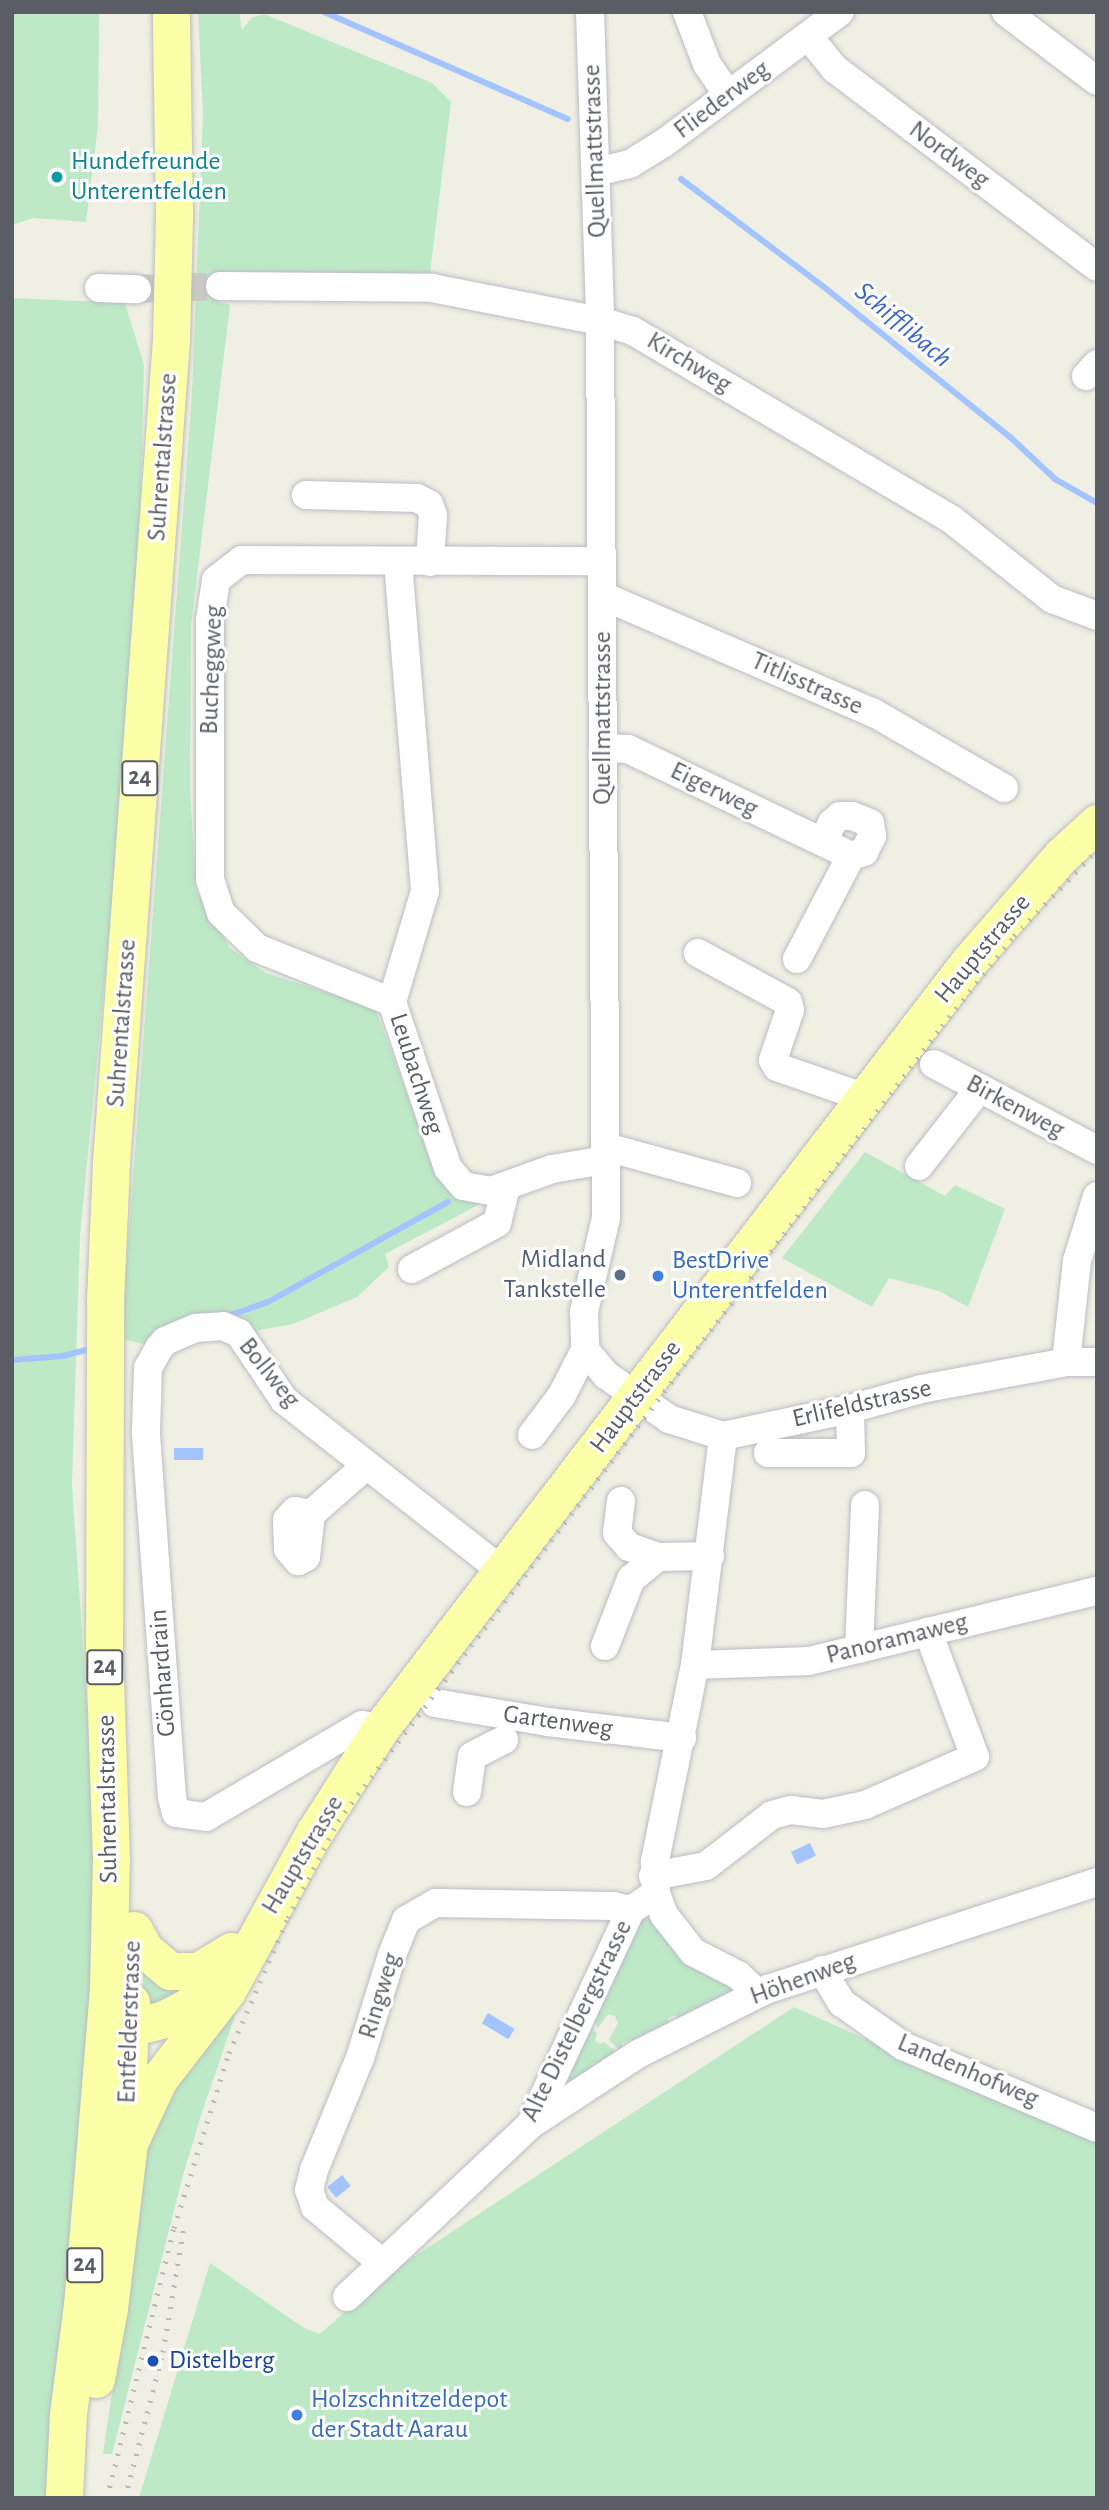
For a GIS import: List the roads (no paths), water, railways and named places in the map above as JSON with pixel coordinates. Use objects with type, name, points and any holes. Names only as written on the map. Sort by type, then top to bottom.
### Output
[{"type":"main road","name":"Suhrentalstrasse","points":[[122,2035],[111,1860],[103,1369],[111,1163],[163,484],[171,340],[174,213],[171,12]]},
{"type":"main road","name":"Hauptstrasse","points":[[259,1929],[314,1833],[381,1728],[968,963],[1061,856],[1097,823]]},
{"type":"main road","name":"Entfelderstrasse","points":[[64,2497],[68,2414],[122,2035],[134,1930],[122,1667],[104,1544]]},
{"type":"main road","points":[[134,1930],[145,1951],[170,1971],[198,1971],[220,1959],[259,1929]]},
{"type":"main road","points":[[122,2035],[189,2006],[225,1970],[259,1929]]},
{"type":"main road","points":[[129,2143],[154,2089],[227,1991],[259,1929]]},
{"type":"main road","name":"Entfelderstrasse","points":[[64,2497],[89,2415],[109,2308],[129,2143],[122,2035]]},
{"type":"main road","points":[[122,2035],[155,2048],[191,2036]]},
{"type":"street","name":"Quellmattstrasse","points":[[585,1350],[584,1312],[606,1218],[600,321],[590,12]]},
{"type":"street","points":[[687,12],[707,64],[728,94]]},
{"type":"street","name":"Fliederweg","points":[[597,172],[629,164],[664,143],[840,12]]},
{"type":"street","points":[[1006,12],[1097,82]]},
{"type":"street","name":"Nordweg","points":[[808,36],[835,68],[1097,267]]},
{"type":"street","name":"Kirchweg","points":[[220,286],[432,288],[600,321],[633,331],[956,523],[1052,599],[1097,616]]},
{"type":"street","points":[[99,288],[137,289]]},
{"type":"street","points":[[306,495],[417,498],[429,504],[433,515],[430,562]]},
{"type":"street","name":"Bucheggweg","points":[[393,1002],[257,948],[221,913],[210,879],[209,620],[216,580],[242,560],[601,561]]},
{"type":"street","name":"Leubachweg","points":[[398,562],[425,891],[393,1002],[448,1168],[463,1186],[491,1191],[606,1153]]},
{"type":"street","name":"Titlisstrasse","points":[[603,596],[874,713],[1004,788]]},
{"type":"street","name":"Eigerweg","points":[[603,748],[628,748],[851,856]]},
{"type":"street","points":[[797,959],[851,856],[864,852],[872,836],[870,823],[852,816],[840,816],[832,822],[823,842]]},
{"type":"street","points":[[698,953],[788,1002],[790,1010],[773,1060],[777,1068],[863,1097]]},
{"type":"street","name":"Birkenweg","points":[[934,1064],[1097,1150]]},
{"type":"street","points":[[919,1166],[980,1088]]},
{"type":"street","points":[[606,1153],[737,1183]]},
{"type":"street","points":[[412,1269],[497,1223],[506,1186]]},
{"type":"street","points":[[1066,1362],[1077,1261],[1097,1196]]},
{"type":"street","name":"Bollweg","points":[[196,1328],[223,1326],[239,1333],[284,1400],[502,1571]]},
{"type":"street","name":"Gönhardrain","points":[[196,1328],[165,1342],[159,1348],[148,1368],[145,1399],[172,1797],[176,1813],[206,1817],[362,1725],[381,1728]]},
{"type":"street","points":[[532,1435],[562,1395],[585,1350],[597,1367],[638,1395]]},
{"type":"street","name":"Erlifeldstrasse","points":[[638,1395],[670,1419],[723,1436],[850,1409],[921,1389],[1066,1362],[1097,1362]]},
{"type":"street","points":[[768,1453],[851,1453],[850,1409]]},
{"type":"street","points":[[723,1436],[695,1665],[654,1885],[664,1915],[693,1952],[738,1975],[757,1993]]},
{"type":"street","points":[[311,1514],[367,1465]]},
{"type":"street","points":[[621,1501],[617,1533],[629,1547],[658,1557],[710,1556]]},
{"type":"street","points":[[859,1649],[865,1505]]},
{"type":"street","points":[[605,1646],[631,1579],[658,1557]]},
{"type":"street","name":"Panoramaweg","points":[[695,1665],[809,1661],[1097,1591]]},
{"type":"street","points":[[654,1885],[706,1866],[772,1815],[791,1810],[823,1814],[865,1805],[975,1757],[928,1632]]},
{"type":"street","name":"Gartenweg","points":[[435,1703],[504,1738],[682,1738]]},
{"type":"street","points":[[467,1792],[472,1756],[504,1738]]},
{"type":"street","name":"Höhenweg","points":[[531,2124],[638,2054],[757,1993],[1097,1882]]},
{"type":"street","name":"Alte Distelbergstrasse","points":[[347,2297],[381,2262],[531,2124],[632,1910],[654,1885]]},
{"type":"street","name":"Ringweg","points":[[381,2262],[315,2207],[309,2190],[314,2170],[360,2058],[392,1955],[406,1920],[436,1903],[613,1906],[632,1910]]},
{"type":"street","name":"Landenhofweg","points":[[822,1970],[842,2003],[903,2046],[1097,2128]]},
{"type":"water","points":[[174,1448],[203,1448],[203,1460],[174,1460]]},
{"type":"water","points":[[810,1843],[816,1856],[797,1865],[791,1852]]},
{"type":"water","points":[[488,2013],[515,2029],[508,2039],[482,2023]]},
{"type":"water","points":[[342,2175],[351,2186],[336,2198],[327,2187]]},
{"type":"waterway","name":"Schifflibach","points":[[324,12],[568,119]]},
{"type":"waterway","name":"Schifflibach","points":[[681,179],[824,287],[1010,437],[1055,479],[1097,503]]},
{"type":"waterway","points":[[228,1316],[268,1302],[448,1202]]},
{"type":"waterway","points":[[12,1360],[63,1356],[86,1350]]},
{"type":"tunnel","points":[[137,289],[220,286]]},
{"type":"railway","points":[[107,2498],[174,2228],[229,2053],[288,1918],[338,1821],[942,1026],[1014,936],[1097,850]]},
{"type":"railway","points":[[125,2498],[163,2352],[184,2227]]},
{"type":"place","name":"Hundefreunde Unterentfelden","points":[[57,177]]},
{"type":"place","name":"Midland Tankstelle","points":[[620,1275]]},
{"type":"place","name":"BestDrive Unterentfelden","points":[[658,1276]]},
{"type":"place","name":"Distelberg","points":[[153,2361]]},
{"type":"place","name":"Holzschnitzeldepot der Stadt Aarau","points":[[297,2415]]}]
